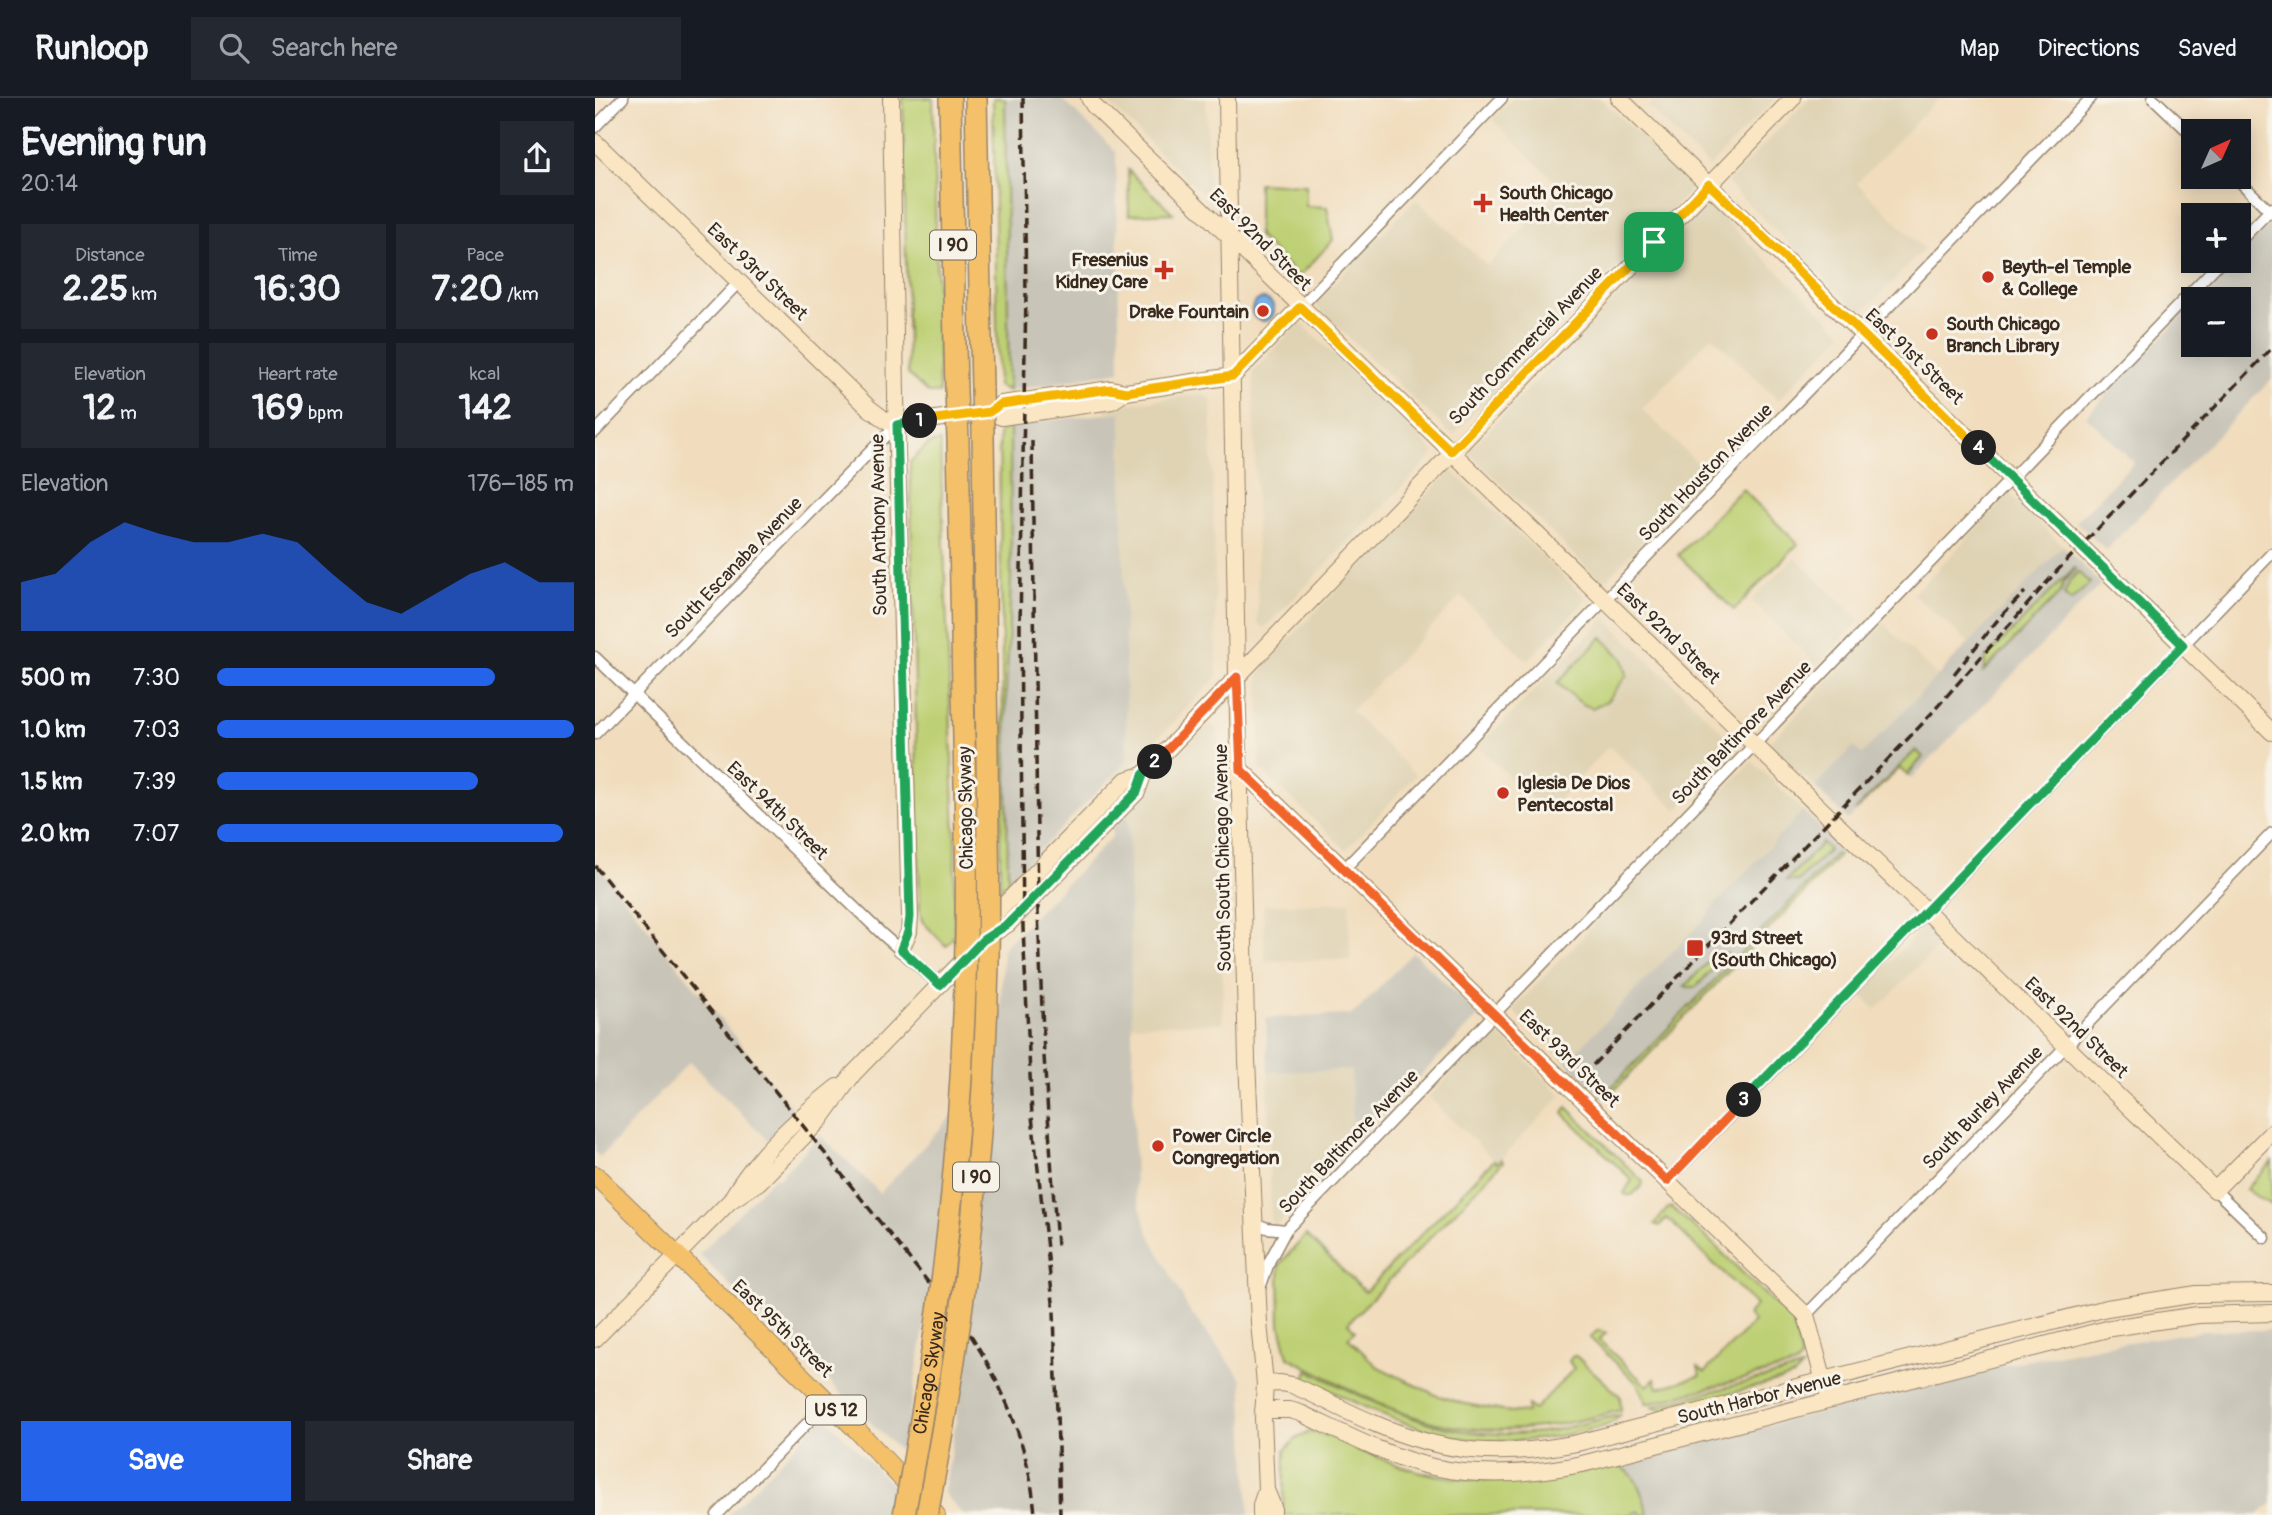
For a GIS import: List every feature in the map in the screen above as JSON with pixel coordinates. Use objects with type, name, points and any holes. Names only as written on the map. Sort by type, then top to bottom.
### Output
[{"type":"highway","name":"Chicago Skyway","points":[[904,1515],[932,1358],[952,1192],[965,998],[966,837],[950,98]]},
{"type":"highway","name":"Chicago Skyway","points":[[927,1515],[959,1328],[975,1194],[987,999],[988,837],[976,98]]},
{"type":"main road","name":"South Anthony Avenue","points":[[891,98],[910,917],[908,932],[901,949]]},
{"type":"main road","name":"South South Chicago Avenue","points":[[1227,98],[1247,1060],[1257,1296],[1265,1384],[1263,1410],[1266,1490],[1273,1507],[1273,1515]]},
{"type":"main road","name":"East 91st Street","points":[[1619,98],[2272,732]]},
{"type":"main road","name":"South Commercial Avenue","points":[[595,1339],[730,1201],[747,1172],[799,1119],[853,1074],[983,940],[1008,924],[1137,792],[1143,775],[1451,451],[1793,98]]},
{"type":"main road","name":"East 92nd Street","points":[[1088,101],[2215,1190]]},
{"type":"main road","name":"East 93rd Street","points":[[595,142],[869,408],[897,425]]},
{"type":"main road","points":[[897,425],[989,412],[1001,404],[1111,389],[1126,392],[1233,376],[1300,307]]},
{"type":"main road","name":"East 93rd Street","points":[[1241,770],[1806,1315]]},
{"type":"main road","points":[[2215,1190],[2272,1132]]},
{"type":"main road","name":"East 95th Street","points":[[595,1175],[828,1402],[936,1515]]},
{"type":"main road","name":"South Harbor Avenue","points":[[1265,1384],[1292,1385],[1369,1422],[1438,1447],[1503,1453],[1536,1451],[1577,1443],[2107,1308],[2197,1294],[2272,1293]]},
{"type":"main road","name":"South Harbor Avenue","points":[[1263,1410],[1290,1410],[1300,1413],[1397,1456],[1433,1467],[1503,1474],[1538,1472],[1582,1464],[2111,1328],[2199,1315],[2272,1314]]},
{"type":"main road","points":[[1806,1315],[1829,1401]]},
{"type":"main road","name":"South South Chicago Avenue","points":[[1261,1515],[1266,1490]]},
{"type":"street","points":[[595,127],[623,98]]},
{"type":"street","points":[[1300,307],[1502,98]]},
{"type":"street","name":"South Houston Avenue","points":[[1344,869],[2091,98]]},
{"type":"street","points":[[2153,98],[2181,125]]},
{"type":"street","points":[[2248,189],[2271,211],[2251,230]]},
{"type":"street","name":"South Baltimore Avenue","points":[[1257,1296],[1270,1261],[1286,1230],[2209,273]]},
{"type":"street","points":[[595,432],[739,282]]},
{"type":"street","name":"South Escanaba Avenue","points":[[595,734],[897,425]]},
{"type":"street","points":[[1667,1181],[2272,553]]},
{"type":"street","name":"East 94th Street","points":[[595,657],[883,935],[940,985]]},
{"type":"street","name":"South Burley Avenue","points":[[1806,1315],[2272,833]]},
{"type":"street","name":"East 92nd Street","points":[[2215,1190],[2265,1238]]},
{"type":"street","name":"South Baltimore Avenue","points":[[1254,1223],[1267,1228],[1286,1230]]},
{"type":"street","points":[[717,1515],[828,1402]]},
{"type":"shaded area","points":[[1004,98],[1061,98],[1116,152],[1120,371],[1009,391]]},
{"type":"shaded area","points":[[1103,98],[1206,98],[1208,190],[1201,192]]},
{"type":"shaded area","points":[[1513,98],[1600,98],[1688,182],[1690,187],[1689,192],[1454,434],[1448,432],[1314,304],[1416,199],[1487,266],[1562,188],[1492,119]]},
{"type":"shaded area","points":[[1656,98],[1776,98],[1709,167],[1648,107]]},
{"type":"shaded area","points":[[1809,98],[1939,98],[1857,183],[1924,249],[1861,314],[1727,183]]},
{"type":"shaded area","points":[[1707,203],[1843,333],[1778,400],[1712,336],[1642,409],[1708,473],[1603,583],[1468,452]]},
{"type":"shaded area","points":[[2270,224],[2272,226],[2272,379],[2106,550],[2076,522],[2134,462],[2086,416],[2181,317],[2181,357],[2251,357],[2251,287],[2210,287],[2223,273],[2251,273],[2251,244]]},
{"type":"shaded area","points":[[1300,322],[1435,453],[1267,626],[1263,627],[1258,623],[1253,372]]},
{"type":"shaded area","points":[[1202,394],[1211,399],[1217,677],[1111,786],[1111,777],[1127,760],[1121,412],[1106,413],[1105,407]]},
{"type":"shaded area","points":[[1121,412],[1127,761],[1008,882],[1006,694],[1011,579],[1010,425]]},
{"type":"shaded area","points":[[1451,470],[1587,599],[1527,661],[1461,596],[1351,711],[1416,775],[1346,850],[1260,769],[1259,671]]},
{"type":"shaded area","points":[[2010,494],[2063,546],[1969,643],[1913,594]]},
{"type":"shaded area","points":[[2063,546],[2101,584],[1911,779],[1899,768],[1848,820],[1815,787],[1853,747],[1862,754]]},
{"type":"shaded area","points":[[1795,557],[1860,620],[1817,665],[1751,600]]},
{"type":"shaded area","points":[[1605,618],[1738,747],[1677,810],[1609,746],[1546,813],[1479,747]]},
{"type":"shaded area","points":[[1884,624],[1937,676],[1861,755],[1853,748],[1815,787],[1769,743]]},
{"type":"shaded area","points":[[1212,724],[1218,732],[1223,1023],[1132,1025],[1127,814],[1111,822]]},
{"type":"shaded area","points":[[1752,761],[1803,811],[1710,913],[1566,1062],[1512,1010]]},
{"type":"shaded area","points":[[1803,811],[1844,851],[1605,1101],[1566,1062],[1710,913]]},
{"type":"shaded area","points":[[1128,813],[1135,1192],[1149,1234],[1189,1310],[1242,1379],[1249,1515],[963,1515],[944,1493],[966,1361],[925,1321],[903,1454],[699,1255],[775,1176],[778,1179],[820,1135],[880,1193],[998,1067],[1003,948],[1112,837],[1112,828]]},
{"type":"shaded area","points":[[595,862],[795,1112],[769,1141],[689,1062],[600,1157],[595,1152]]},
{"type":"shaded area","points":[[1352,902],[1349,906],[1350,960],[1265,961],[1263,905]]},
{"type":"shaded area","points":[[1924,927],[1941,943],[1876,1010],[1859,993]]},
{"type":"shaded area","points":[[1413,952],[1479,1016],[1357,1140],[1353,1136],[1351,1070],[1268,1072],[1266,1018],[1351,1015]]},
{"type":"shaded area","points":[[1494,1029],[1562,1095],[1497,1163],[1429,1097]]},
{"type":"shaded area","points":[[1352,1069],[1353,1136],[1357,1140],[1277,1225],[1271,1225],[1268,1072]]},
{"type":"shaded area","points":[[2272,1330],[2272,1504],[2257,1515],[1283,1515],[1285,1450],[1296,1439],[1309,1432],[1326,1435],[1403,1467],[1454,1478],[1508,1481],[1567,1475],[2000,1366],[2108,1345],[2204,1331]]},
{"type":"shaded area","points":[[824,1416],[921,1515],[728,1515]]},
{"type":"green space","points":[[903,98],[933,98],[939,393],[928,393],[908,374]]},
{"type":"green space","points":[[993,98],[1005,98],[1009,391],[998,386]]},
{"type":"green space","points":[[1128,170],[1173,213],[1129,215]]},
{"type":"green space","points":[[1258,183],[1306,185],[1306,206],[1327,207],[1333,240],[1299,277],[1258,236]]},
{"type":"green space","points":[[1010,425],[1011,579],[1006,694],[1008,882],[1000,888],[1000,836],[1004,796],[999,433]]},
{"type":"green space","points":[[940,441],[955,837],[954,936],[946,946],[922,921],[920,912],[910,462],[929,444]]},
{"type":"green space","points":[[1742,489],[1798,544],[1734,610],[1678,555]]},
{"type":"green space","points":[[2074,568],[2076,569],[2064,581],[2061,592],[1983,672],[1986,658]]},
{"type":"green space","points":[[2078,572],[2090,583],[2071,601],[2064,595],[2070,580]]},
{"type":"green space","points":[[1602,637],[1623,659],[1627,675],[1607,701],[1592,708],[1582,704],[1557,683]]},
{"type":"green space","points":[[1916,750],[1923,757],[1907,775],[1899,768],[1855,811]]},
{"type":"green space","points":[[1822,843],[1829,850],[1798,881],[1786,881]]},
{"type":"green space","points":[[1836,854],[1839,856],[1611,1094],[1608,1091]]},
{"type":"green space","points":[[1727,954],[1696,987],[1684,987],[1715,955]]},
{"type":"green space","points":[[1567,1107],[1643,1182],[1632,1195],[1624,1193],[1632,1180],[1563,1113]]},
{"type":"green space","points":[[1501,1159],[1503,1162],[1348,1323],[1355,1331],[1348,1338],[1378,1367],[1436,1395],[1461,1403],[1527,1413],[1528,1405],[1534,1410],[1574,1369],[1569,1361],[1576,1356],[1620,1396],[1621,1410],[1544,1427],[1493,1430],[1441,1424],[1415,1417],[1366,1397],[1288,1357],[1280,1325],[1279,1265],[1306,1235],[1365,1292],[1494,1160],[1497,1163]]},
{"type":"green space","points":[[2272,1162],[2272,1205],[2246,1189]]},
{"type":"green space","points":[[1671,1207],[1792,1321],[1801,1353],[1801,1359],[1796,1365],[1647,1404],[1637,1383],[1590,1338],[1598,1330],[1606,1333],[1599,1340],[1647,1386],[1655,1379],[1658,1388],[1700,1376],[1698,1367],[1705,1372],[1754,1322],[1748,1315],[1756,1305],[1667,1218],[1659,1226],[1655,1224]]},
{"type":"green space","points":[[1802,1368],[1794,1376],[1778,1381],[1664,1410],[1651,1407]]},
{"type":"green space","points":[[1308,1370],[1393,1411],[1420,1421],[1477,1433],[1542,1432],[1620,1415],[1612,1423],[1601,1427],[1538,1439],[1468,1439],[1404,1423],[1372,1410],[1305,1378]]},
{"type":"green space","points":[[1309,1432],[1335,1438],[1403,1467],[1455,1478],[1525,1480],[1567,1475],[1600,1467],[1619,1467],[1631,1474],[1635,1480],[1649,1515],[1641,1515],[1639,1511],[1628,1515],[1283,1515],[1285,1450],[1296,1439]]},
{"type":"water","name":"Drake Fountain","points":[[1263,299],[1271,302],[1274,310],[1271,318],[1263,321],[1255,318],[1252,310],[1255,302]]},
{"type":"railway","points":[[1023,98],[1026,294],[1020,626],[1023,928],[1032,1116],[1054,1311],[1060,1515]]},
{"type":"railway","points":[[1593,1065],[1923,723],[2055,573],[2272,348]]},
{"type":"railway","points":[[1032,441],[1038,912],[1044,1056],[1057,1246]]},
{"type":"railway","points":[[1954,674],[2000,617],[2025,592]]},
{"type":"railway","points":[[595,866],[972,1337],[1006,1400],[1014,1422],[1028,1468],[1035,1515]]},
{"type":"place","name":"South Chicago Health Center","points":[[1483,203]]},
{"type":"place","name":"Fresenius Kidney Care","points":[[1164,270]]},
{"type":"place","name":"Beyth-el Temple & College","points":[[1988,277]]},
{"type":"place","name":"Drake Fountain","points":[[1263,311]]},
{"type":"place","name":"South Chicago Branch Library","points":[[1932,334]]},
{"type":"place","name":"Iglesia De Dios Pentecostal","points":[[1503,793]]},
{"type":"place","name":"93rd Street (South Chicago)","points":[[1695,948]]},
{"type":"place","name":"Power Circle Congregation","points":[[1158,1146]]},
{"type":"route","points":[[1709,184],[2183,645],[1667,1181],[1241,770],[1237,677],[1143,775],[1137,792],[1008,924],[983,940],[940,985],[901,949],[908,932],[910,917],[897,425],[989,412],[1001,404],[1111,389],[1126,392],[1233,376],[1300,307],[1451,451],[1654,242],[1709,184]]}]
